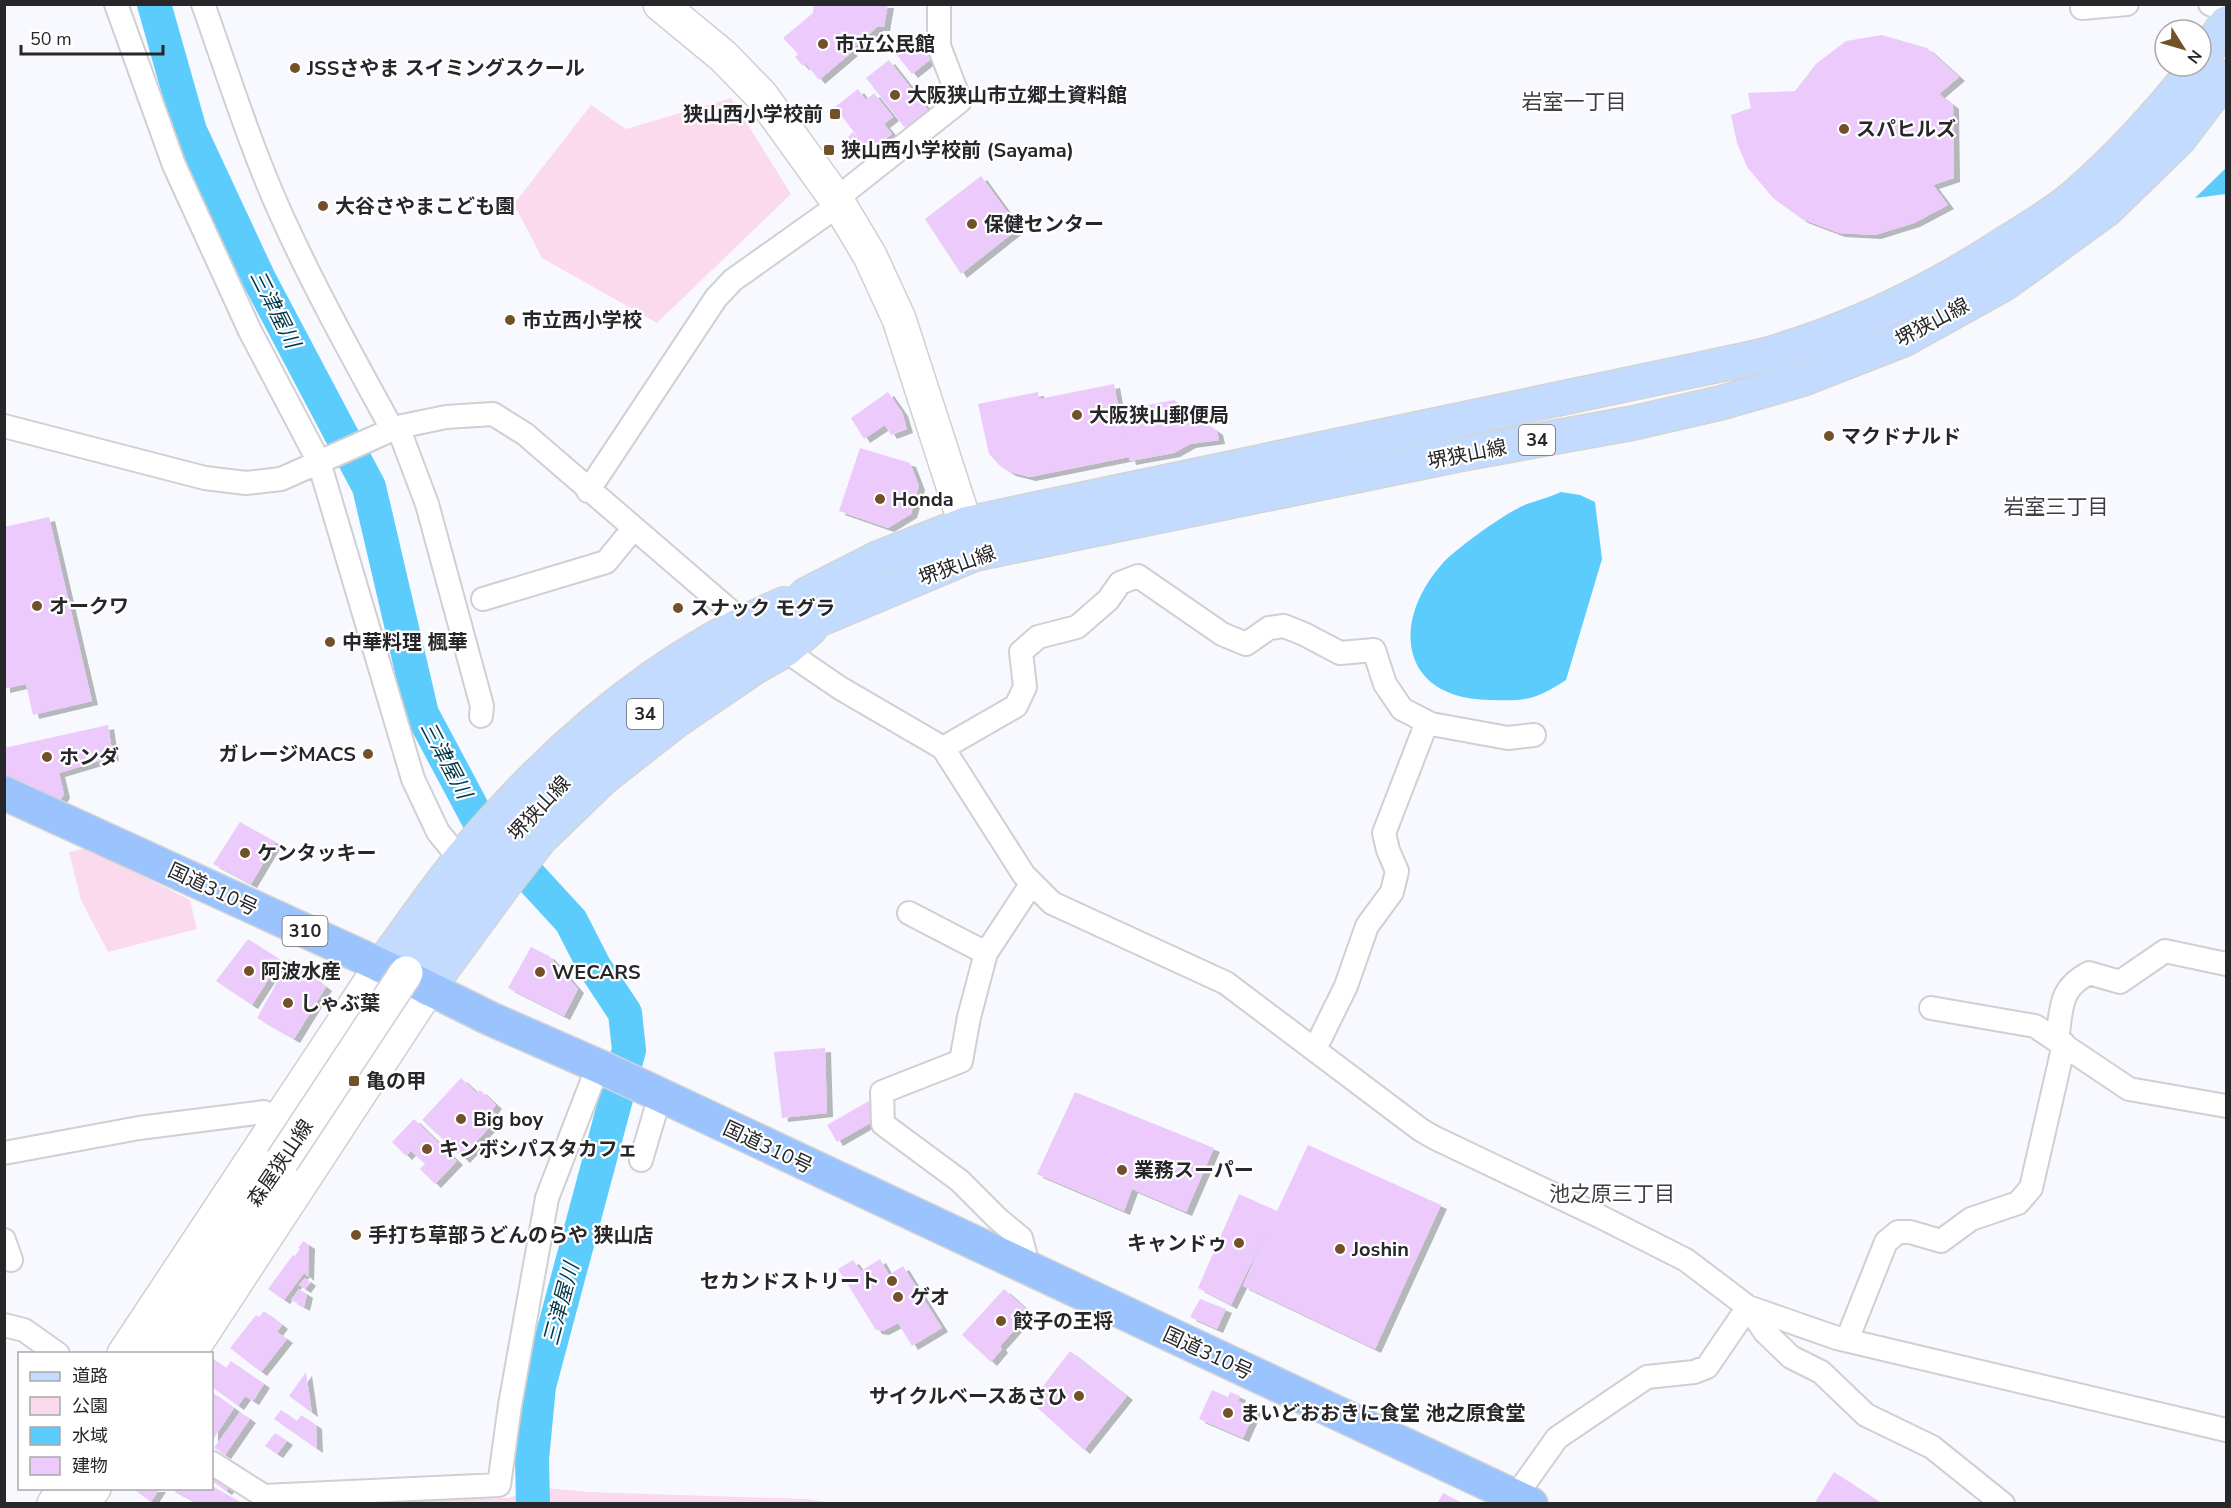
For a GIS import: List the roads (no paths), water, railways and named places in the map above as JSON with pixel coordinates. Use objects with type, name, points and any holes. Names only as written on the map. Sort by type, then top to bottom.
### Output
[{"type":"highway","name":"国道310号","points":[[4,793],[405,976],[491,1019],[602,1068],[1523,1500]]},
{"type":"main road","points":[[660,4],[723,56],[761,95],[838,201],[870,256],[899,319],[970,539]]},
{"type":"main road","points":[[2213,42],[2226,23]]},
{"type":"main road","name":"堺狭山線","points":[[970,539],[1633,423],[1720,403],[1803,379],[1903,340],[2004,284],[2106,210],[2180,138],[2226,77]]},
{"type":"main road","name":"堺狭山線","points":[[405,976],[494,857],[563,780],[602,745],[659,703],[763,636],[815,606],[878,558],[970,539],[1770,353],[1830,334],[1895,306],[1962,272],[2073,198],[2117,158],[2157,115],[2186,78]]},
{"type":"main road","points":[[190,1352],[405,976],[464,855],[530,816]]},
{"type":"main road","points":[[125,1352],[279,1121],[405,976],[501,889],[530,816]]},
{"type":"main road","name":"森屋狭山線","points":[[154,1352],[405,976]]},
{"type":"main road","points":[[31,1503],[39,1490]]},
{"type":"main road","points":[[54,1503],[63,1490]]},
{"type":"main road","points":[[82,1503],[92,1490]]},
{"type":"street","points":[[116,4],[174,165],[250,331],[323,460],[413,780],[438,832],[464,855]]},
{"type":"street","points":[[203,4],[256,152],[284,221],[327,310],[395,428],[427,504],[483,706],[481,716]]},
{"type":"street","points":[[588,491],[716,298],[733,280],[838,201],[960,101],[939,46],[939,4]]},
{"type":"street","points":[[2082,8],[2127,4]]},
{"type":"street","points":[[2210,4],[2226,11]]},
{"type":"street","points":[[4,426],[205,478],[246,483],[281,479],[395,428],[446,417],[493,414],[525,434],[588,491],[763,636],[840,688],[943,748],[1024,875],[1052,903],[1226,983],[1421,1130],[1686,1260],[1748,1307],[1765,1332],[1791,1357],[1821,1372],[1866,1415],[1932,1448],[2003,1503]]},
{"type":"street","points":[[483,598],[606,561],[633,529]]},
{"type":"street","points":[[943,748],[1016,706],[1025,687],[1020,652],[1038,637],[1077,627],[1108,600],[1120,583],[1138,576],[1222,633],[1246,644],[1269,628],[1284,626],[1340,653],[1374,650],[1385,684],[1402,709],[1427,722],[1508,738],[1534,735]]},
{"type":"street","points":[[1315,1049],[1346,986],[1367,926],[1392,892],[1397,871],[1384,833],[1427,722]]},
{"type":"street","points":[[1029,1269],[1021,1238],[998,1219],[960,1181],[883,1124],[882,1092],[961,1061],[969,1017],[986,953],[1032,883]]},
{"type":"street","points":[[909,913],[986,953]]},
{"type":"street","points":[[1847,1340],[1887,1242],[1898,1232],[1910,1232],[1941,1241],[1971,1219],[2018,1203],[2031,1188],[2060,1042],[2064,995],[2074,981],[2089,973],[2120,982],[2165,951],[2226,964]]},
{"type":"street","points":[[1931,1008],[2035,1026],[2129,1089],[2226,1106]]},
{"type":"street","points":[[213,1463],[264,1496],[499,1485],[510,1406],[547,1198],[602,1068]]},
{"type":"street","points":[[641,1160],[660,1096]]},
{"type":"street","points":[[4,1154],[139,1128],[264,1112],[279,1121]]},
{"type":"street","points":[[1748,1307],[1847,1340],[2226,1430]]},
{"type":"street","points":[[1523,1500],[1557,1438],[1647,1377],[1694,1372],[1707,1367],[1748,1307]]},
{"type":"street","points":[[4,1325],[24,1330],[57,1352]]},
{"type":"water","points":[[2226,168],[2226,194],[2195,198]]},
{"type":"water","points":[[1561,492],[1580,495],[1595,502],[1602,559],[1566,680],[1546,692],[1530,698],[1513,700],[1460,696],[1437,687],[1422,672],[1413,654],[1411,633],[1415,610],[1425,587],[1449,557],[1482,531],[1518,508]]},
{"type":"waterway","name":"三津屋川","points":[[154,4],[190,131],[259,279],[369,487],[422,714],[479,821],[571,921],[594,966],[625,1013],[629,1050],[539,1386],[532,1459],[533,1504]]},
{"type":"place","name":"市立公民館","points":[[823,44]]},
{"type":"place","name":"JSSさやま スイミングスクール","points":[[295,68]]},
{"type":"place","name":"大阪狭山市立郷土資料館","points":[[895,95]]},
{"type":"place","name":"狭山西小学校前","points":[[835,114]]},
{"type":"place","name":"スパヒルズ","points":[[1844,129]]},
{"type":"place","name":"狭山西小学校前 (Sayama)","points":[[829,150]]},
{"type":"place","name":"大谷さやまこども園","points":[[323,206]]},
{"type":"place","name":"保健センター","points":[[972,224]]},
{"type":"place","name":"市立西小学校","points":[[510,320]]},
{"type":"place","name":"大阪狭山郵便局","points":[[1077,415]]},
{"type":"place","name":"マクドナルド","points":[[1829,436]]},
{"type":"place","name":"Honda","points":[[880,499]]},
{"type":"place","name":"オークワ","points":[[37,606]]},
{"type":"place","name":"スナック モグラ","points":[[678,608]]},
{"type":"place","name":"中華料理 楓華","points":[[330,642]]},
{"type":"place","name":"ガレージMACS","points":[[368,754]]},
{"type":"place","name":"ホンダ","points":[[47,757]]},
{"type":"place","name":"ケンタッキー","points":[[245,853]]},
{"type":"place","name":"阿波水産","points":[[249,971]]},
{"type":"place","name":"WECARS","points":[[540,972]]},
{"type":"place","name":"しゃぶ葉","points":[[288,1003]]},
{"type":"place","name":"亀の甲","points":[[354,1081]]},
{"type":"place","name":"Big boy","points":[[461,1119]]},
{"type":"place","name":"キンボシパスタカフェ","points":[[427,1149]]},
{"type":"place","name":"業務スーパー","points":[[1122,1170]]},
{"type":"place","name":"手打ち草部うどんのらや 狭山店","points":[[356,1235]]},
{"type":"place","name":"キャンドゥ","points":[[1239,1243]]},
{"type":"place","name":"Joshin","points":[[1340,1249]]},
{"type":"place","name":"セカンドストリート","points":[[892,1281]]},
{"type":"place","name":"ゲオ","points":[[898,1297]]},
{"type":"place","name":"餃子の王将","points":[[1001,1321]]},
{"type":"place","name":"サイクルベースあさひ","points":[[1079,1396]]},
{"type":"place","name":"まいどおおきに食堂 池之原食堂","points":[[1228,1413]]},
{"type":"district","name":"岩室一丁目","points":[[1574,102]]},
{"type":"district","name":"岩室三丁目","points":[[2056,507]]},
{"type":"district","name":"池之原三丁目","points":[[1612,1194]]}]
